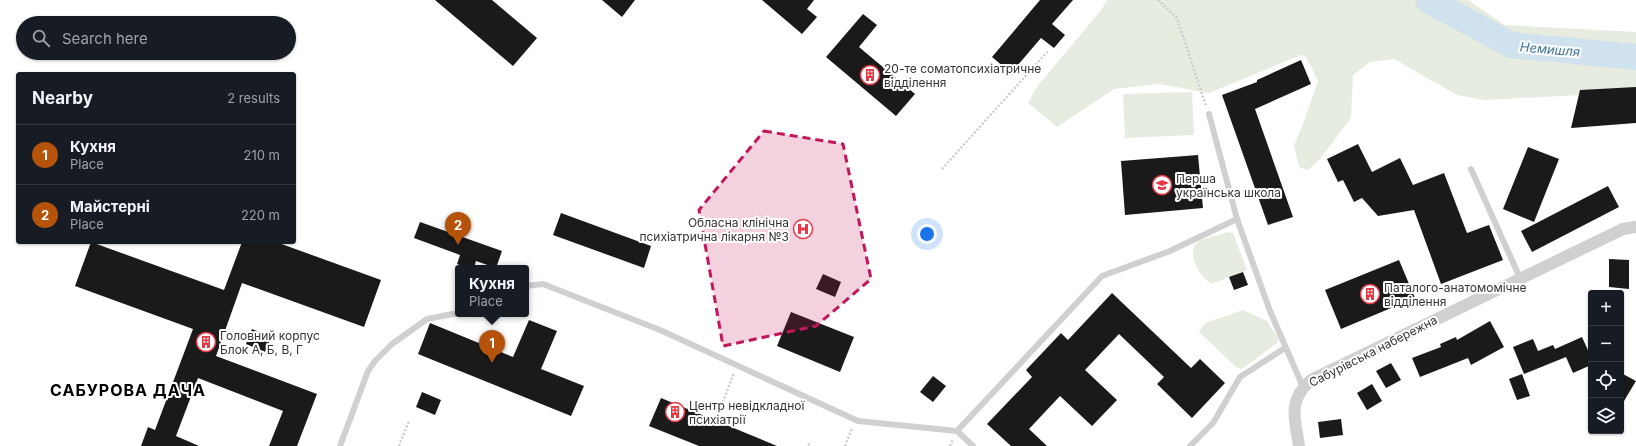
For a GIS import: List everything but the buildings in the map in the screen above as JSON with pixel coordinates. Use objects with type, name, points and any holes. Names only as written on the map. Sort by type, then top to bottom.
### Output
[{"type":"street","name":"Сабурівська набережна","points":[[1299,446],[1294,406],[1302,387],[1318,377],[1520,278],[1624,229],[1636,227]]},
{"type":"lane","points":[[1209,114],[1237,219],[1270,311],[1302,387]]},
{"type":"lane","points":[[1471,169],[1520,278]]},
{"type":"lane","points":[[957,431],[1102,276],[1170,251],[1237,219]]},
{"type":"lane","points":[[529,286],[543,284],[660,330],[856,420],[957,431],[973,446]]},
{"type":"lane","points":[[340,446],[368,371],[375,361],[392,344],[427,319],[455,314]]},
{"type":"lane","points":[[1190,446],[1213,422],[1240,377],[1285,348]]},
{"type":"path","points":[[1158,0],[1177,18],[1209,114]]},
{"type":"path","points":[[942,169],[1048,51]]},
{"type":"path","points":[[717,417],[738,366]]},
{"type":"path","points":[[845,446],[856,420]]},
{"type":"path","points":[[399,446],[409,421]]},
{"type":"highlighted area","points":[[764,131],[843,144],[871,279],[816,326],[723,346],[699,210]]},
{"type":"shaded area","points":[[1107,0],[1468,0],[1505,25],[1636,32],[1636,92],[1485,100],[1457,95],[1394,59],[1370,62],[1353,75],[1351,118],[1320,159],[1308,170],[1299,167],[1294,146],[1318,81],[1306,57],[1301,55],[1209,93],[1159,84],[1114,89],[1057,127],[1028,103],[1036,88],[1102,9]]},
{"type":"shaded area","points":[[1192,92],[1194,135],[1125,138],[1123,94]]},
{"type":"shaded area","points":[[1229,232],[1233,233],[1247,270],[1211,284],[1203,276],[1195,264],[1193,248],[1200,240]]},
{"type":"shaded area","points":[[1243,310],[1267,321],[1279,339],[1277,343],[1242,369],[1236,367],[1199,332],[1205,323]]},
{"type":"waterway","name":"Немишля","points":[[1428,0],[1511,45],[1636,57]]},
{"type":"place","name":"20-те соматопсихіатричне відділення","points":[[870,75]]},
{"type":"place","name":"Перша українська школа","points":[[1162,185]]},
{"type":"place","name":"Обласна клінічна психіатрична лікарня №3","points":[[803,229]]},
{"type":"place","name":"Майстерні","points":[[458,245]]},
{"type":"place","name":"Паталого-анатомомічне відділення","points":[[1370,294]]},
{"type":"place","name":"Головний корпус Блок А, Б, В, Г","points":[[206,342]]},
{"type":"place","name":"Кухня","points":[[492,363]]},
{"type":"place","name":"Центр невідкладної психіатрії","points":[[675,412]]},
{"type":"district","name":"САБУРОВА ДАЧА","points":[[128,390]]}]
